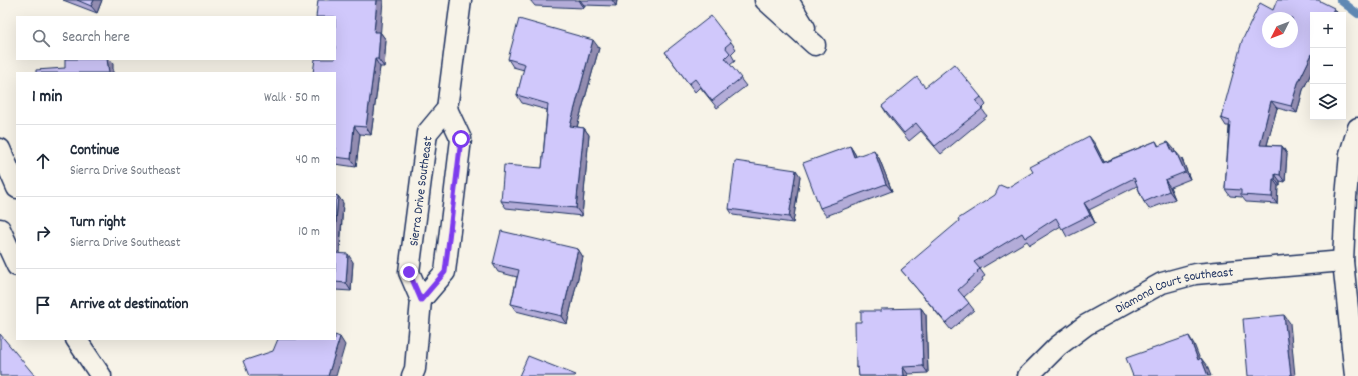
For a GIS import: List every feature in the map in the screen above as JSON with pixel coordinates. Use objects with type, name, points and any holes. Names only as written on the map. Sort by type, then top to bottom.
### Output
[{"type":"street","points":[[421,300],[445,272],[461,139],[447,109],[461,0]]},
{"type":"street","points":[[764,0],[815,45],[788,0]]},
{"type":"street","name":"Sierra Drive Southeast","points":[[412,376],[415,369],[421,300],[409,272],[428,132],[447,109]]},
{"type":"street","points":[[1355,376],[1343,261],[1350,154],[1358,128]]},
{"type":"street","points":[[0,149],[16,186]]},
{"type":"street","points":[[0,228],[16,264]]},
{"type":"street","name":"Diamond Court Southeast","points":[[1028,376],[1058,346],[1086,326],[1162,283],[1195,274],[1343,261]]},
{"type":"street","points":[[77,340],[100,376]]},
{"type":"building","points":[[77,0],[94,0],[91,6]]},
{"type":"building","points":[[318,0],[377,0],[374,32],[380,32],[378,59],[375,59],[366,127],[354,126],[351,159],[336,157],[336,72],[313,72],[315,60],[336,60],[336,16],[316,16]]},
{"type":"building","points":[[1277,0],[1318,0],[1334,8],[1332,12],[1310,12],[1310,58],[1298,83],[1291,106],[1271,101],[1260,145],[1282,146],[1280,175],[1275,174],[1275,179],[1273,179],[1272,197],[1241,195],[1241,190],[1225,189],[1230,121],[1221,118],[1242,41],[1260,3],[1273,10]]},
{"type":"building","points":[[711,16],[731,42],[725,47],[730,53],[725,58],[741,78],[712,101],[695,79],[689,84],[665,52]]},
{"type":"building","points":[[519,19],[593,40],[570,126],[584,128],[576,208],[501,201],[504,165],[542,168],[548,104],[517,95],[525,64],[508,59]]},
{"type":"building","points":[[65,60],[107,60],[109,72],[36,72],[36,70],[65,68]]},
{"type":"building","points":[[954,64],[981,97],[976,101],[982,109],[935,146],[916,123],[904,133],[882,106],[917,77],[925,87]]},
{"type":"building","points":[[1089,136],[1103,163],[1156,141],[1158,146],[1168,142],[1173,153],[1176,152],[1185,172],[1165,180],[1169,191],[1144,202],[1134,178],[1084,203],[1090,215],[1062,229],[1056,218],[1025,238],[1022,233],[974,262],[980,269],[958,290],[969,303],[946,323],[901,270],[959,221],[958,219],[995,195],[1000,185],[1007,188],[1033,172],[1030,167]]},
{"type":"building","points":[[850,146],[854,157],[874,150],[886,184],[820,208],[803,163]]},
{"type":"building","points":[[735,161],[796,170],[789,217],[729,209]]},
{"type":"building","points":[[336,195],[338,196],[336,221]]},
{"type":"building","points":[[501,231],[578,249],[562,316],[511,304],[519,270],[493,264]]},
{"type":"building","points":[[336,253],[348,254],[346,283],[336,282]]},
{"type":"building","points":[[921,308],[923,366],[903,367],[904,376],[859,376],[858,367],[856,368],[855,322],[861,322],[861,311]]},
{"type":"building","points":[[1284,315],[1291,376],[1248,376],[1243,319]]},
{"type":"building","points":[[0,334],[35,376],[0,376]]},
{"type":"building","points":[[336,335],[340,337],[328,376],[249,376],[243,361],[273,351],[278,340],[336,340]]},
{"type":"building","points":[[1189,336],[1198,360],[1201,358],[1208,376],[1133,376],[1126,358]]},
{"type":"building","points":[[528,356],[576,375],[519,376]]},
{"type":"waterway","points":[[1340,0],[1358,14]]},
{"type":"route","points":[[409,272],[421,300],[445,272],[461,139]]}]
